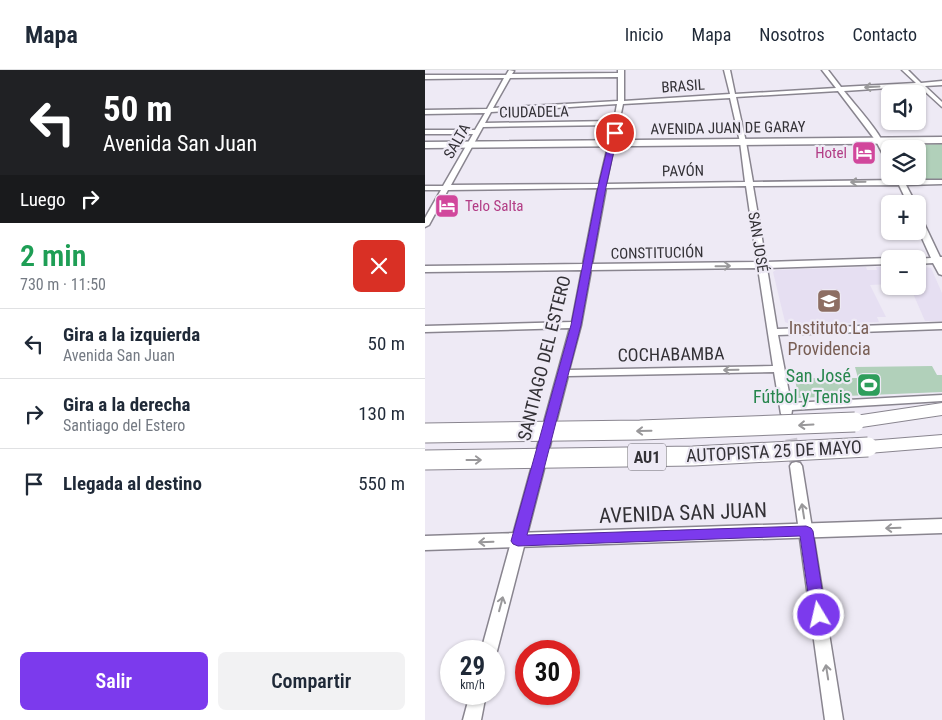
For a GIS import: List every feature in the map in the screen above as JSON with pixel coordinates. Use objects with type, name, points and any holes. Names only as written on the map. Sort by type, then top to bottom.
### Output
[{"type":"highway","points":[[855,422],[942,409]]},
{"type":"highway","name":"AUTOPISTA 25 DE MAYO","points":[[425,433],[546,433],[707,429],[855,422],[942,415]]},
{"type":"highway","name":"AUTOPISTA 25 DE MAYO","points":[[425,460],[693,456],[869,447],[942,440]]},
{"type":"highway","points":[[869,447],[942,446]]},
{"type":"main road","name":"AVENIDA JUAN DE GARAY","points":[[926,140],[942,140]]},
{"type":"main road","name":"AVENIDA JUAN DE GARAY","points":[[425,145],[879,141]]},
{"type":"main road","name":"AVENIDA SAN JUAN","points":[[425,543],[942,526]]},
{"type":"street","name":"SAN JOSÉ","points":[[727,70],[743,142],[786,411],[942,398]]},
{"type":"street","points":[[825,70],[881,145]]},
{"type":"street","points":[[905,70],[942,105]]},
{"type":"street","points":[[425,76],[621,72]]},
{"type":"street","name":"SANTIAGO DEL ESTERO","points":[[492,640],[576,325],[602,186],[621,102],[621,72]]},
{"type":"street","name":"SALTA","points":[[425,225],[510,73]]},
{"type":"street","name":"BRASIL","points":[[428,117],[490,110],[942,83]]},
{"type":"street","points":[[425,131],[428,117]]},
{"type":"street","name":"CIUDADELA","points":[[482,125],[617,123]]},
{"type":"street","name":"CIUDADELA","points":[[425,131],[477,132]]},
{"type":"street","name":"PAVÓN","points":[[425,188],[749,184],[881,179]]},
{"type":"street","name":"PAVÓN","points":[[926,182],[942,182]]},
{"type":"street","points":[[926,235],[939,260],[942,272]]},
{"type":"street","points":[[926,261],[939,260]]},
{"type":"street","name":"CONSTITUCIÓN","points":[[425,269],[587,268],[881,261]]},
{"type":"street","points":[[425,329],[576,325]]},
{"type":"street","points":[[772,332],[942,326]]},
{"type":"street","name":"COCHABAMBA","points":[[563,373],[779,369]]},
{"type":"street","points":[[796,466],[834,720]]},
{"type":"street","points":[[472,720],[475,705]]},
{"type":"shaded area","name":"Instituto La Providencia","points":[[866,267],[867,270],[877,270],[876,267],[881,267],[881,284],[870,285],[886,317],[877,317],[879,322],[792,325],[785,322],[773,272],[776,270]]},
{"type":"shaded area","name":"Instituto La Providencia","points":[[926,267],[931,268],[942,293],[942,321],[925,321],[914,295],[926,295]]},
{"type":"green space","points":[[926,144],[942,144],[942,179],[926,179]]},
{"type":"green space","name":"San José Fútbol y Tenis","points":[[932,366],[937,375],[942,375],[942,392],[798,398],[795,378],[858,378],[855,367]]},
{"type":"tunnel","points":[[788,421],[796,466]]},
{"type":"place","name":"Hotel","points":[[864,153]]},
{"type":"place","name":"Telo Salta","points":[[447,206]]},
{"type":"place","name":"Instituto La Providencia","points":[[829,301]]},
{"type":"place","name":"San José Fútbol y Tenis","points":[[869,385]]},
{"type":"route","points":[[615,133],[602,187],[576,325],[518,541],[806,531],[819,615]]}]
